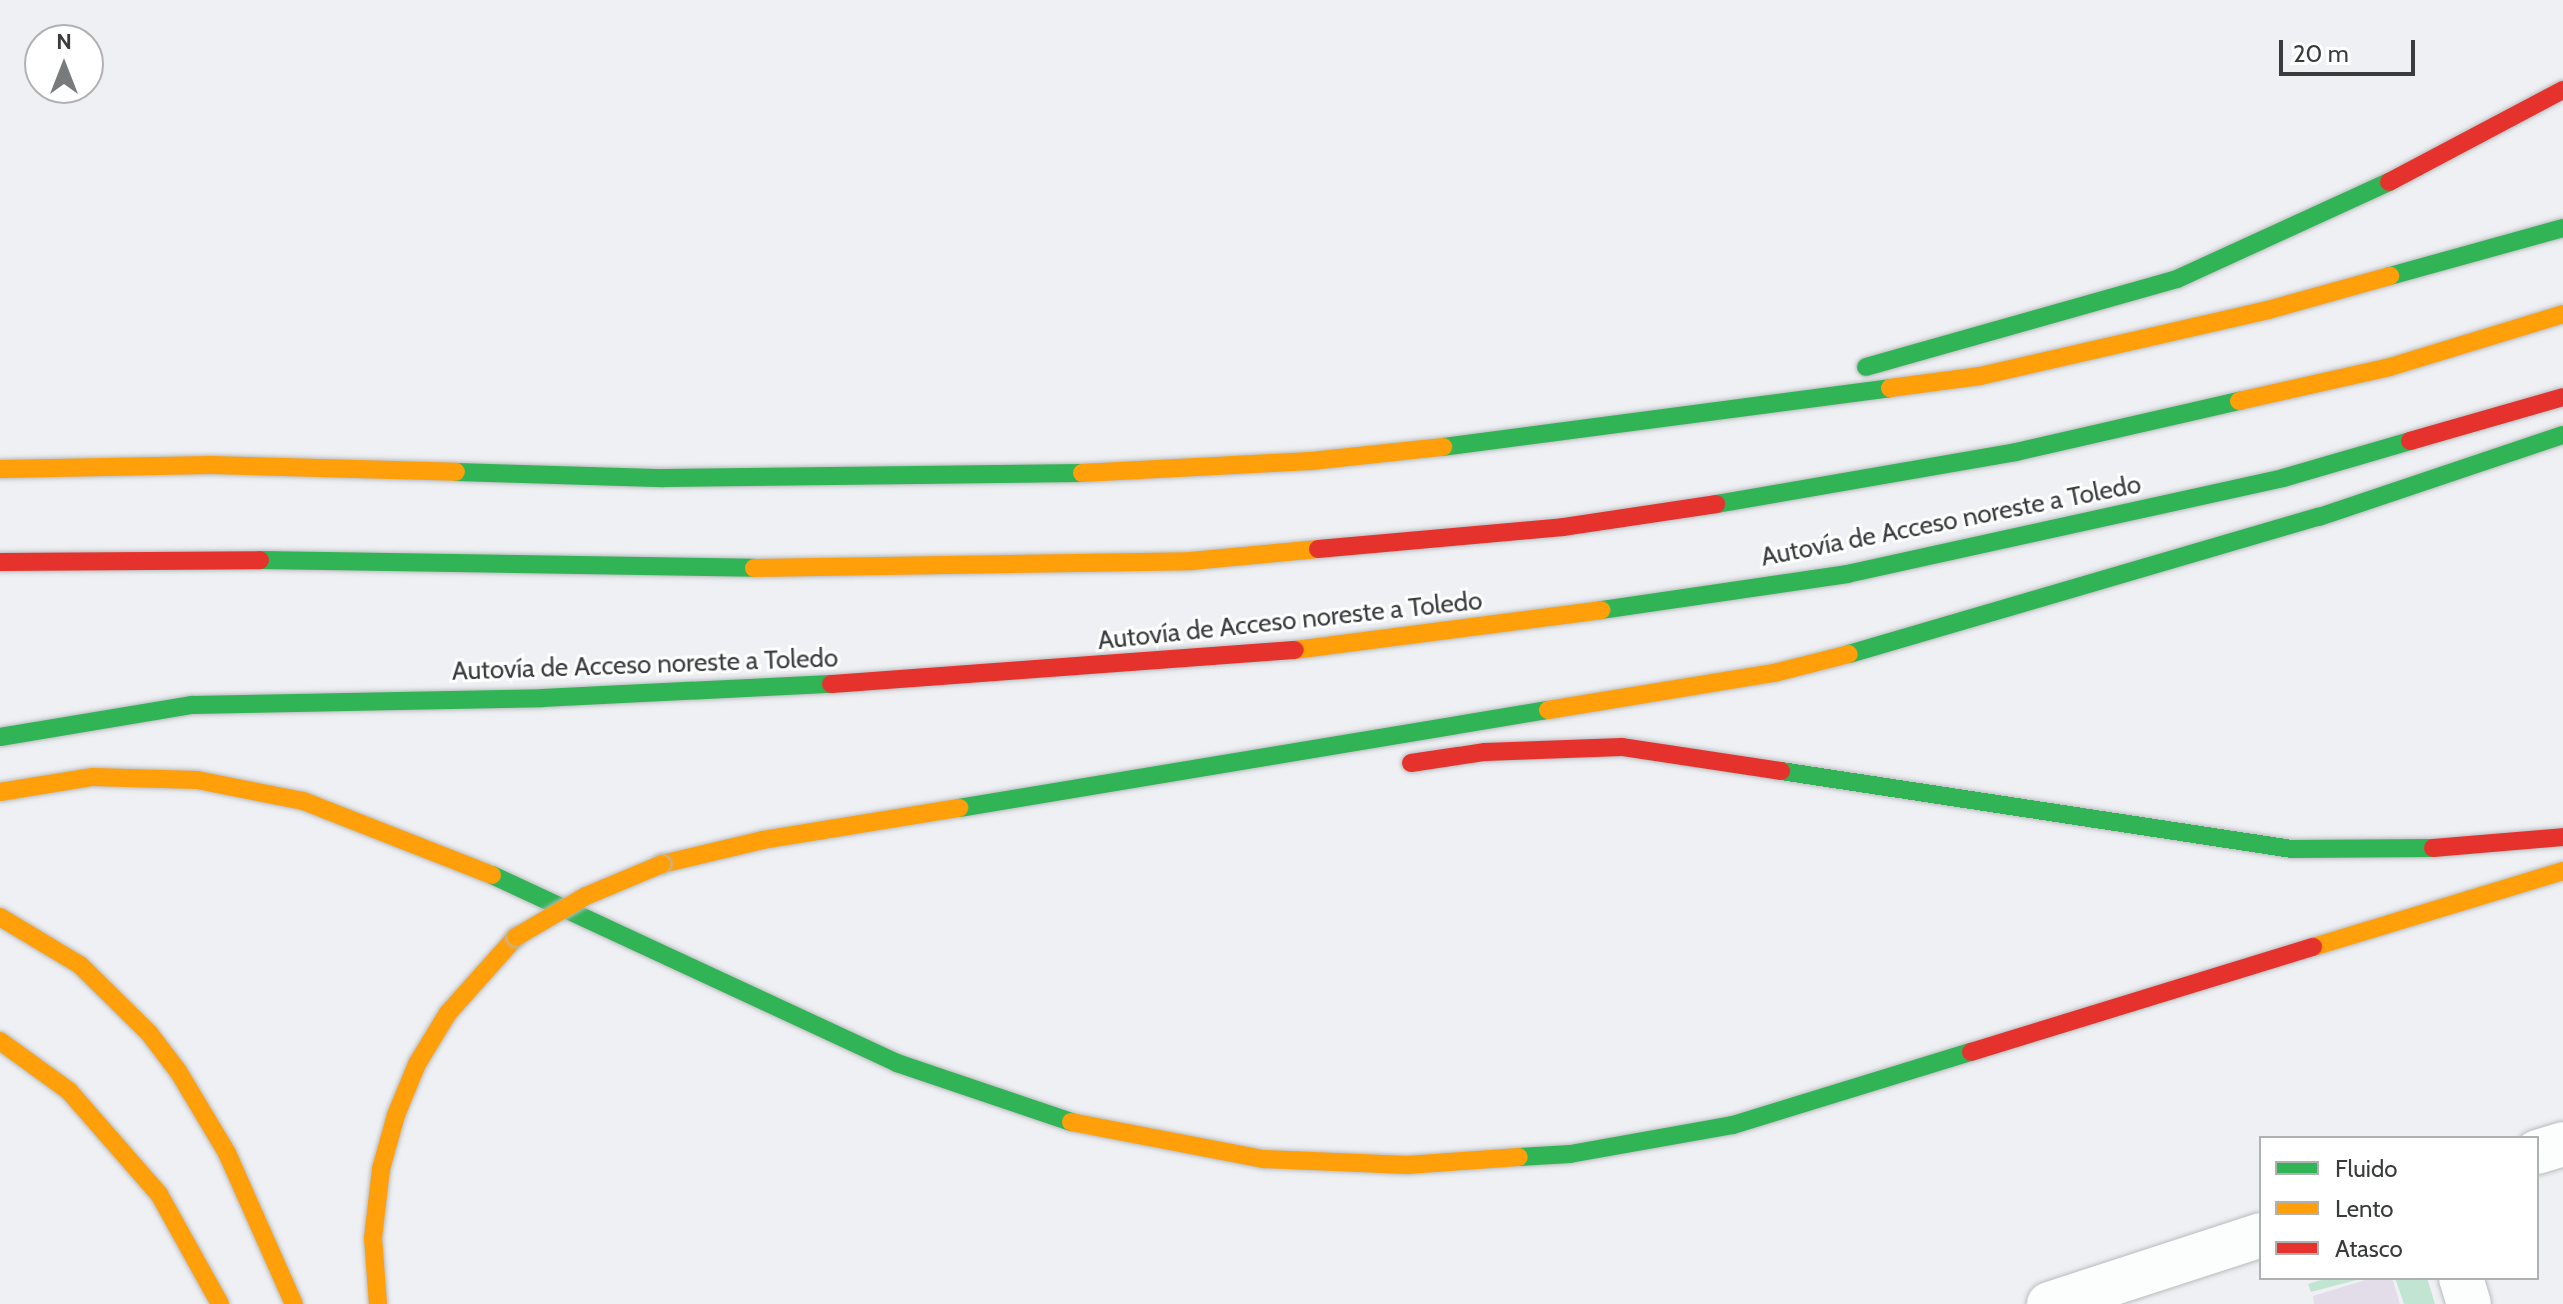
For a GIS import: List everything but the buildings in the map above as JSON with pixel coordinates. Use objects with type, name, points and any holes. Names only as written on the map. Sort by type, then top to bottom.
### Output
[{"type":"highway","points":[[1664,417],[1838,374],[2177,279],[2444,157],[2563,90]]},
{"type":"highway","points":[[0,469],[211,465],[664,478],[1108,473],[1311,461],[1532,438],[1664,417],[1980,376],[2268,310],[2563,228]]},
{"type":"highway","points":[[0,562],[260,560],[762,568],[1176,562],[1563,527],[1820,489],[2016,452],[2390,367],[2563,314]]},
{"type":"highway","name":"Autovía de Acceso noreste a Toledo","points":[[0,737],[192,705],[542,698],[863,682],[1200,661],[1411,637],[1847,574],[2283,478],[2563,397]]},
{"type":"highway","points":[[378,1304],[373,1238],[381,1169],[396,1115],[417,1064],[448,1013],[516,937],[586,896],[662,864],[763,840],[1774,673],[1955,627],[2319,517],[2563,435]]},
{"type":"highway","points":[[1393,766],[1485,752],[1622,747],[2292,849],[2405,850],[2563,837]]},
{"type":"highway","points":[[0,792],[93,777],[197,780],[303,801],[440,851],[897,1063],[1035,1113],[1142,1139],[1264,1159],[1407,1165],[1570,1154],[1733,1125],[2563,871]]},
{"type":"highway","points":[[1080,790],[1198,788]]},
{"type":"highway","points":[[0,917],[20,926],[80,965],[149,1033],[178,1071],[227,1153],[294,1304]]},
{"type":"highway","points":[[0,1041],[69,1091],[139,1170],[159,1194],[220,1304]]},
{"type":"street","points":[[2539,1151],[2563,1144]]},
{"type":"street","points":[[2049,1304],[2259,1236]]},
{"type":"street","points":[[2462,1280],[2469,1304]]},
{"type":"green space","points":[[2321,1280],[2356,1280],[2311,1292],[2308,1284]]},
{"type":"green space","points":[[2396,1280],[2428,1280],[2435,1304],[2404,1304]]},
{"type":"traffic: fast","points":[[1866,367],[2177,279],[2389,182]]},
{"type":"traffic: fast","points":[[2390,276],[2563,228]]},
{"type":"traffic: fast","points":[[1443,447],[1890,388]]},
{"type":"traffic: fast","points":[[1716,504],[2016,452],[2239,401]]},
{"type":"traffic: fast","points":[[1849,654],[2319,517],[2563,435]]},
{"type":"traffic: fast","points":[[1601,610],[1847,574],[2283,478],[2410,441]]},
{"type":"traffic: fast","points":[[456,472],[664,478],[1082,473]]},
{"type":"traffic: fast","points":[[260,560],[754,568]]},
{"type":"traffic: fast","points":[[0,737],[192,705],[542,698],[831,684]]},
{"type":"traffic: fast","points":[[959,808],[1548,710]]},
{"type":"traffic: fast","points":[[1781,771],[2292,849],[2433,848]]},
{"type":"traffic: fast","points":[[492,875],[897,1063],[1071,1122]]},
{"type":"traffic: fast","points":[[1519,1157],[1570,1154],[1733,1125],[1971,1052]]},
{"type":"traffic: slow","points":[[1890,388],[1980,376],[2268,310],[2390,276]]},
{"type":"traffic: slow","points":[[2239,401],[2390,367],[2563,314]]},
{"type":"traffic: slow","points":[[1082,473],[1311,461],[1443,447]]},
{"type":"traffic: slow","points":[[0,469],[211,465],[456,472]]},
{"type":"traffic: slow","points":[[754,568],[1191,561],[1318,549]]},
{"type":"traffic: slow","points":[[1295,650],[1601,610]]},
{"type":"traffic: slow","points":[[1548,710],[1774,673],[1849,654]]},
{"type":"traffic: slow","points":[[0,792],[93,777],[197,780],[303,801],[492,875]]},
{"type":"traffic: slow","points":[[662,864],[763,840],[959,808]]},
{"type":"traffic: slow","points":[[516,937],[586,896],[662,864]]},
{"type":"traffic: slow","points":[[2313,947],[2563,871]]},
{"type":"traffic: slow","points":[[0,917],[80,965],[149,1033],[178,1071],[227,1153],[294,1304]]},
{"type":"traffic: slow","points":[[378,1304],[373,1238],[381,1169],[396,1115],[417,1064],[448,1013],[516,937]]},
{"type":"traffic: slow","points":[[0,1041],[69,1091],[159,1194],[220,1304]]},
{"type":"traffic: slow","points":[[1071,1122],[1264,1159],[1407,1165],[1519,1157]]},
{"type":"traffic: jam","points":[[2389,182],[2563,90]]},
{"type":"traffic: jam","points":[[2410,441],[2563,397]]},
{"type":"traffic: jam","points":[[1318,549],[1563,527],[1716,504]]},
{"type":"traffic: jam","points":[[0,562],[260,560]]},
{"type":"traffic: jam","points":[[831,684],[1295,650]]},
{"type":"traffic: jam","points":[[1411,763],[1485,752],[1622,747],[1781,771]]},
{"type":"traffic: jam","points":[[2433,848],[2563,837]]},
{"type":"traffic: jam","points":[[1971,1052],[2313,947]]}]
